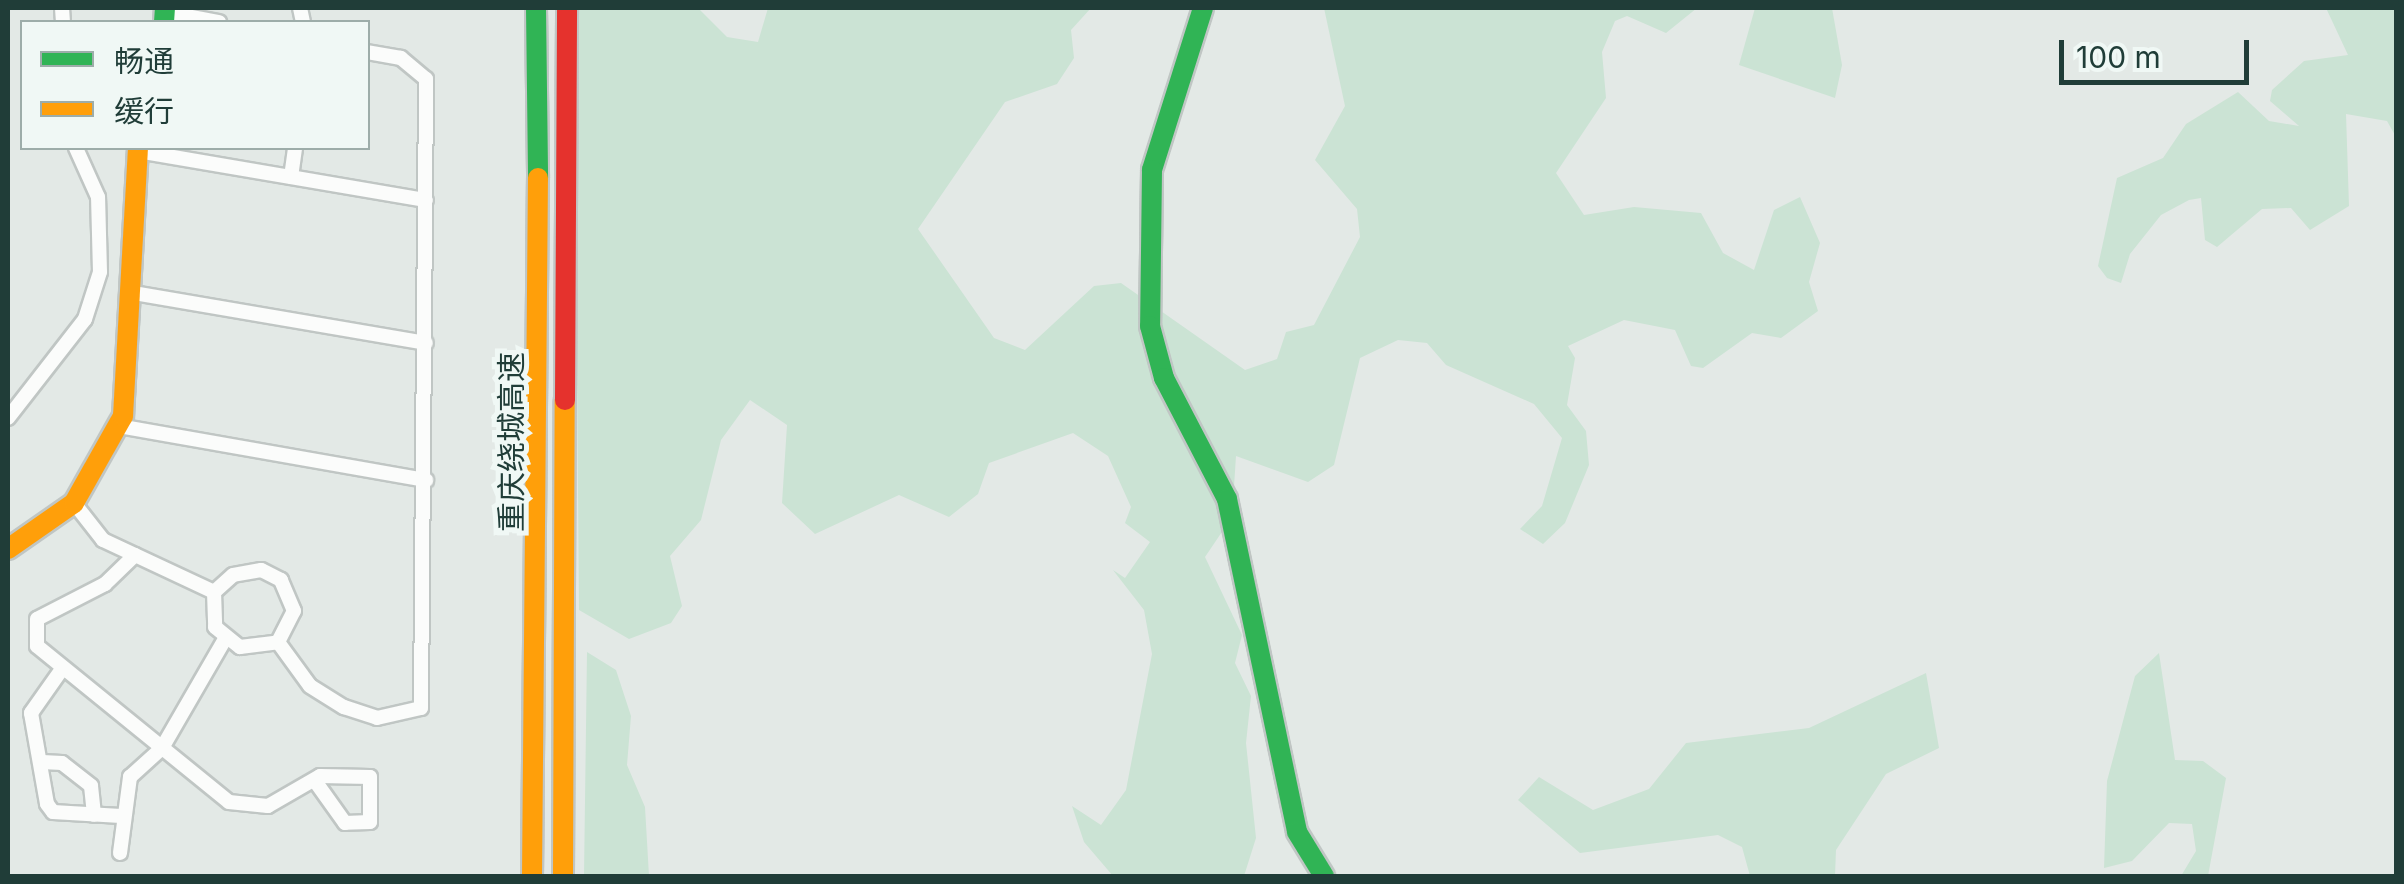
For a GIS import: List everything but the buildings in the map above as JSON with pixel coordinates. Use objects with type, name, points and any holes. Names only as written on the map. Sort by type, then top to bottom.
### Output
[{"type":"main road","name":"重庆绕城高速","points":[[532,876],[542,429],[536,8]]},
{"type":"main road","name":"重庆绕城高速","points":[[563,876],[567,8]]},
{"type":"main road","points":[[1203,8],[1152,170],[1150,326],[1164,378],[1227,499],[1297,832],[1324,876]]},
{"type":"main road","points":[[8,549],[74,504],[119,426],[134,293],[138,150]]},
{"type":"street","points":[[165,14],[206,20]]},
{"type":"street","points":[[278,642],[310,686],[344,707],[377,718],[420,708],[426,480],[426,79],[401,58],[370,52]]},
{"type":"street","points":[[8,418],[84,319],[100,272],[98,197],[77,150]]},
{"type":"street","points":[[143,150],[426,200]]},
{"type":"street","points":[[291,177],[295,150]]},
{"type":"street","points":[[134,293],[426,342]]},
{"type":"street","points":[[119,426],[426,480]]},
{"type":"street","points":[[74,504],[103,540],[214,592]]},
{"type":"street","points":[[135,555],[105,584],[37,619],[38,646],[229,802],[268,806],[315,780],[370,778],[370,822],[346,823],[315,780]]},
{"type":"street","points":[[249,570],[281,580],[294,611],[278,642],[259,650],[226,639],[215,626],[214,592],[249,570]]},
{"type":"street","points":[[120,853],[130,778],[162,748],[226,639]]},
{"type":"street","points":[[62,669],[31,713],[47,804],[53,812],[121,816]]},
{"type":"street","points":[[42,762],[62,764],[92,786],[94,815]]},
{"type":"green space","points":[[574,8],[698,8],[727,37],[758,42],[768,8],[1091,8],[1071,30],[1074,58],[1057,84],[1005,102],[918,229],[994,338],[1025,350],[1094,286],[1121,283],[1245,370],[1277,359],[1286,332],[1314,325],[1360,237],[1357,209],[1315,160],[1345,106],[1324,8],[1697,8],[1666,33],[1627,16],[1615,21],[1602,52],[1606,98],[1556,173],[1584,215],[1634,207],[1701,213],[1723,253],[1754,270],[1774,210],[1800,197],[1820,243],[1809,282],[1818,311],[1781,338],[1752,333],[1703,368],[1691,366],[1675,330],[1624,320],[1568,346],[1575,358],[1567,405],[1586,431],[1589,465],[1565,523],[1543,544],[1520,529],[1542,506],[1562,438],[1534,404],[1446,365],[1427,343],[1398,340],[1360,358],[1334,465],[1308,482],[1236,456],[1232,517],[1205,557],[1242,635],[1235,663],[1251,696],[1246,743],[1256,838],[1244,876],[1113,876],[1084,842],[1072,806],[1101,825],[1126,790],[1152,654],[1144,610],[1113,570],[1125,578],[1150,542],[1125,523],[1131,507],[1108,456],[1073,433],[989,463],[978,494],[949,517],[899,495],[815,534],[782,503],[787,425],[750,400],[721,440],[701,520],[670,556],[682,606],[671,623],[629,639],[579,610]]},
{"type":"green space","points":[[1755,8],[1832,8],[1842,65],[1835,98],[1739,65]]},
{"type":"green space","points":[[2326,8],[2396,8],[2396,137],[2387,121],[2346,114],[2349,206],[2310,230],[2291,208],[2262,209],[2217,247],[2205,240],[2201,198],[2189,200],[2161,215],[2130,254],[2121,283],[2107,278],[2098,266],[2117,178],[2163,158],[2186,124],[2238,92],[2269,121],[2299,126],[2270,101],[2272,90],[2304,61],[2348,55]]},
{"type":"green space","points":[[587,652],[616,670],[631,716],[627,765],[645,807],[649,876],[584,876]]},
{"type":"green space","points":[[2159,653],[2175,760],[2203,761],[2226,778],[2208,876],[2181,876],[2196,851],[2192,824],[2169,823],[2132,861],[2104,868],[2107,781],[2135,676]]},
{"type":"green space","points":[[1926,673],[1939,748],[1886,774],[1836,850],[1835,876],[1750,876],[1742,847],[1718,835],[1580,853],[1518,800],[1539,777],[1593,810],[1649,789],[1686,743],[1809,728]]},
{"type":"traffic: fast","points":[[164,20],[165,8]]},
{"type":"traffic: fast","points":[[536,8],[538,178]]},
{"type":"traffic: fast","points":[[1203,8],[1152,170],[1150,326],[1164,378],[1227,499],[1297,832],[1324,876]]},
{"type":"traffic: slow","points":[[8,549],[74,503],[123,416],[138,150]]},
{"type":"traffic: slow","points":[[532,876],[538,178]]},
{"type":"traffic: slow","points":[[563,876],[565,400]]},
{"type":"traffic: jam","points":[[565,400],[567,8]]}]
